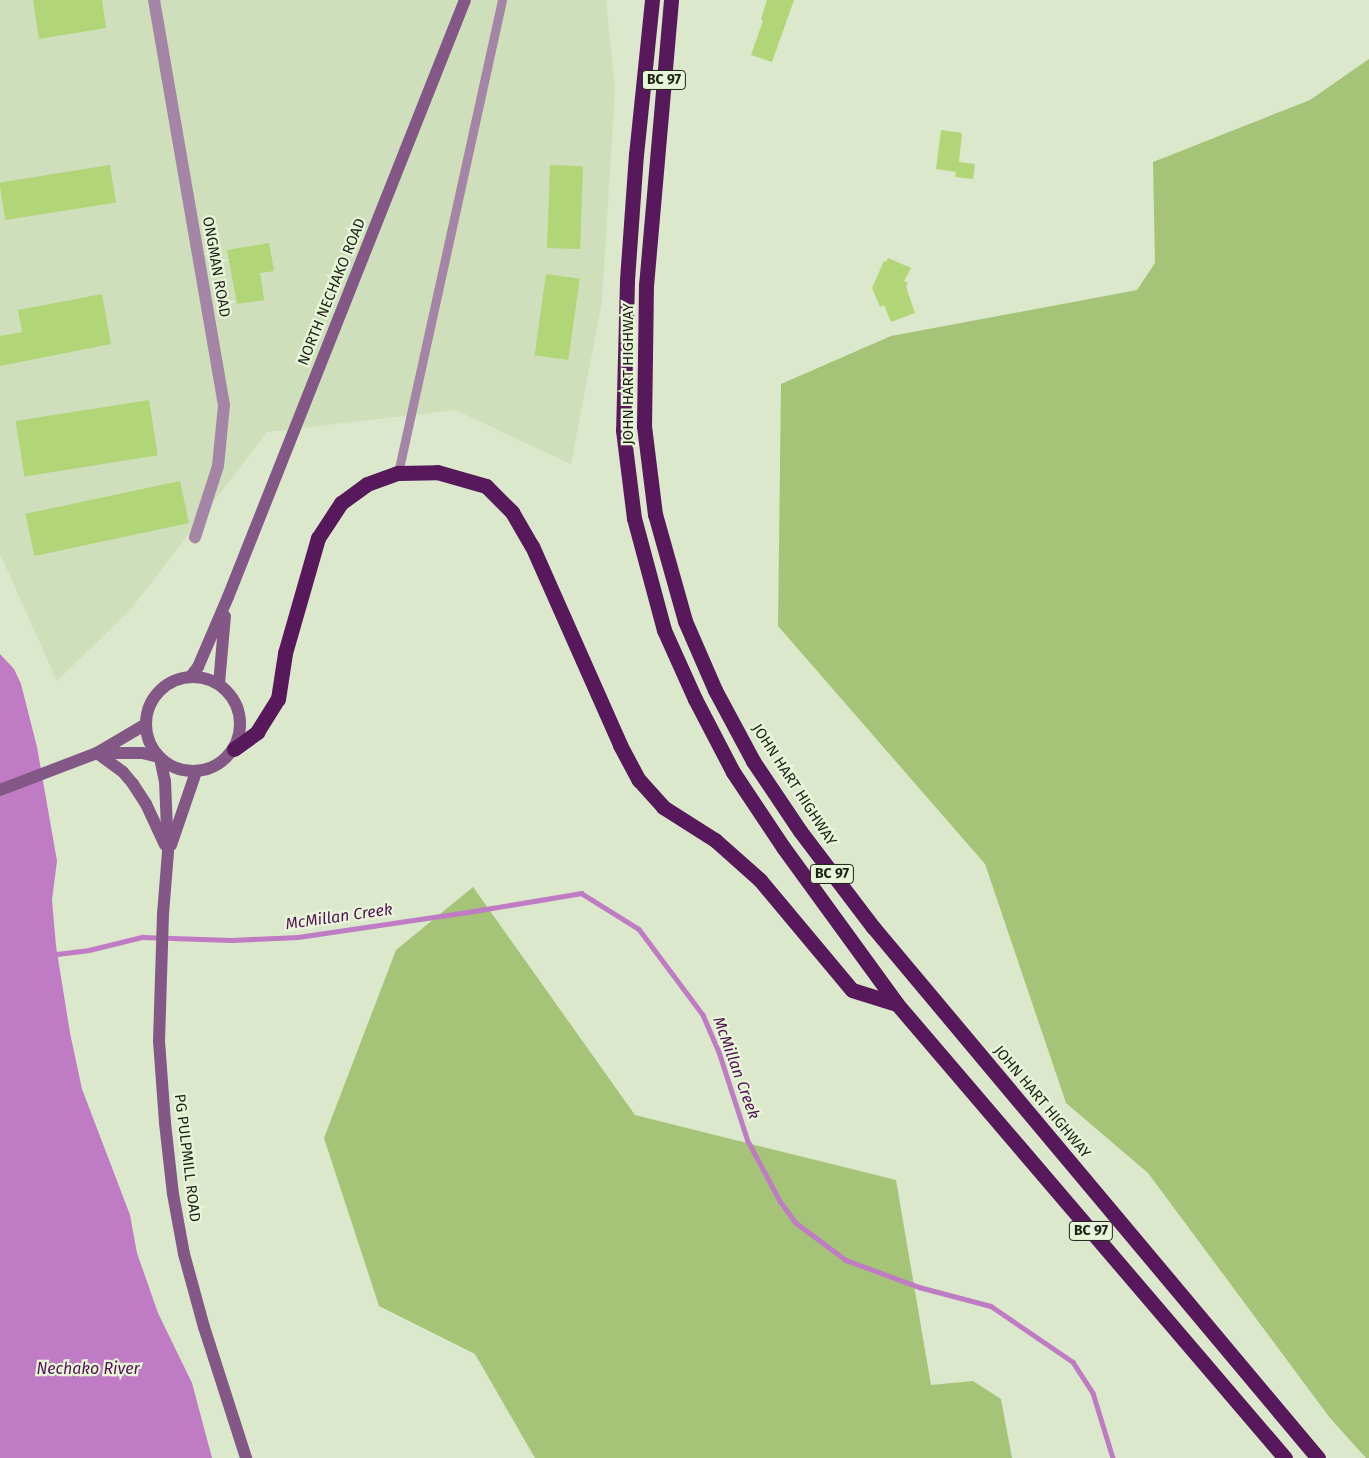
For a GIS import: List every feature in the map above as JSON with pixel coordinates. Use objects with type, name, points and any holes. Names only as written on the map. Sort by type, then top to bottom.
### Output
[{"type":"highway","name":"JOHN HART HIGHWAY","points":[[652,0],[636,154],[627,281],[623,430],[634,518],[664,630],[695,699],[733,772],[783,846],[897,1004],[1284,1458]]},
{"type":"highway","name":"JOHN HART HIGHWAY","points":[[671,0],[646,284],[644,426],[655,514],[685,621],[715,690],[753,761],[800,831],[873,927],[1318,1458]]},
{"type":"highway","points":[[234,750],[257,732],[278,699],[285,653],[318,538],[341,503],[367,484],[398,474],[437,472],[486,486],[512,512],[532,546],[620,745],[639,780],[663,807],[715,840],[760,880],[852,990],[897,1004]]},
{"type":"main road","name":"NORTH NECHAKO ROAD","points":[[190,676],[198,667],[228,597],[465,0]]},
{"type":"main road","name":"NORTH NECHAKO ROAD","points":[[219,684],[222,637],[228,597]]},
{"type":"main road","points":[[190,676],[206,678],[219,684],[234,700],[241,721],[240,736],[234,750],[224,761],[211,768],[196,772],[182,770],[169,765],[159,757],[151,746],[146,724],[152,700],[162,688],[175,680],[190,676]]},
{"type":"main road","points":[[0,790],[97,753],[146,724]]},
{"type":"main road","points":[[97,753],[142,753],[159,757]]},
{"type":"main road","points":[[97,753],[123,772],[133,784],[146,804],[168,852]]},
{"type":"main road","points":[[159,757],[165,781],[168,852]]},
{"type":"main road","points":[[168,852],[196,772]]},
{"type":"main road","name":"PG PULPMILL ROAD","points":[[168,852],[160,968],[159,1041],[173,1194],[184,1254],[204,1327],[246,1458]]},
{"type":"street","name":"ONGMAN ROAD","points":[[154,0],[224,405],[218,466],[195,537]]},
{"type":"lane","points":[[398,474],[502,0]]},
{"type":"shaded area","points":[[0,0],[606,0],[615,88],[602,301],[571,464],[455,410],[267,432],[131,609],[57,681],[0,554]]},
{"type":"green space","points":[[1369,59],[1369,1458],[1366,1458],[1330,1418],[1148,1173],[1066,1103],[985,864],[778,626],[781,384],[891,336],[1137,290],[1155,263],[1153,162],[1310,100]]},
{"type":"green space","points":[[473,887],[635,1115],[896,1180],[931,1385],[973,1381],[1001,1399],[1012,1458],[535,1458],[475,1354],[379,1306],[324,1138],[396,950]]},
{"type":"water","name":"Nechako River","points":[[0,654],[14,669],[21,684],[37,747],[57,861],[52,900],[56,946],[70,1033],[82,1089],[130,1215],[137,1253],[158,1313],[192,1383],[212,1458],[0,1458]]},
{"type":"building","points":[[33,0],[102,0],[106,28],[39,39]]},
{"type":"building","points":[[767,0],[794,0],[772,62],[751,55],[763,21],[761,19]]},
{"type":"building","points":[[941,130],[962,133],[959,162],[975,164],[973,179],[955,177],[956,172],[936,169]]},
{"type":"building","points":[[110,165],[116,203],[5,220],[0,182]]},
{"type":"building","points":[[550,165],[583,166],[580,249],[547,248]]},
{"type":"building","points":[[269,243],[274,271],[260,273],[264,300],[237,304],[227,250]]},
{"type":"building","points":[[888,258],[911,268],[904,281],[908,283],[906,287],[915,313],[891,322],[884,305],[880,307],[872,288],[884,261],[886,262]]},
{"type":"building","points":[[546,274],[580,279],[568,360],[535,355]]},
{"type":"building","points":[[102,294],[111,344],[0,366],[0,336],[22,332],[18,310]]},
{"type":"building","points":[[149,400],[158,455],[24,476],[16,421]]},
{"type":"building","points":[[180,481],[189,523],[34,556],[25,514]]},
{"type":"waterway","name":"McMillan Creek","points":[[57,954],[89,950],[142,937],[231,940],[298,937],[581,893],[639,929],[703,1015],[719,1052],[748,1141],[780,1201],[795,1222],[846,1260],[919,1287],[991,1306],[1073,1362],[1093,1393],[1113,1458]]}]
